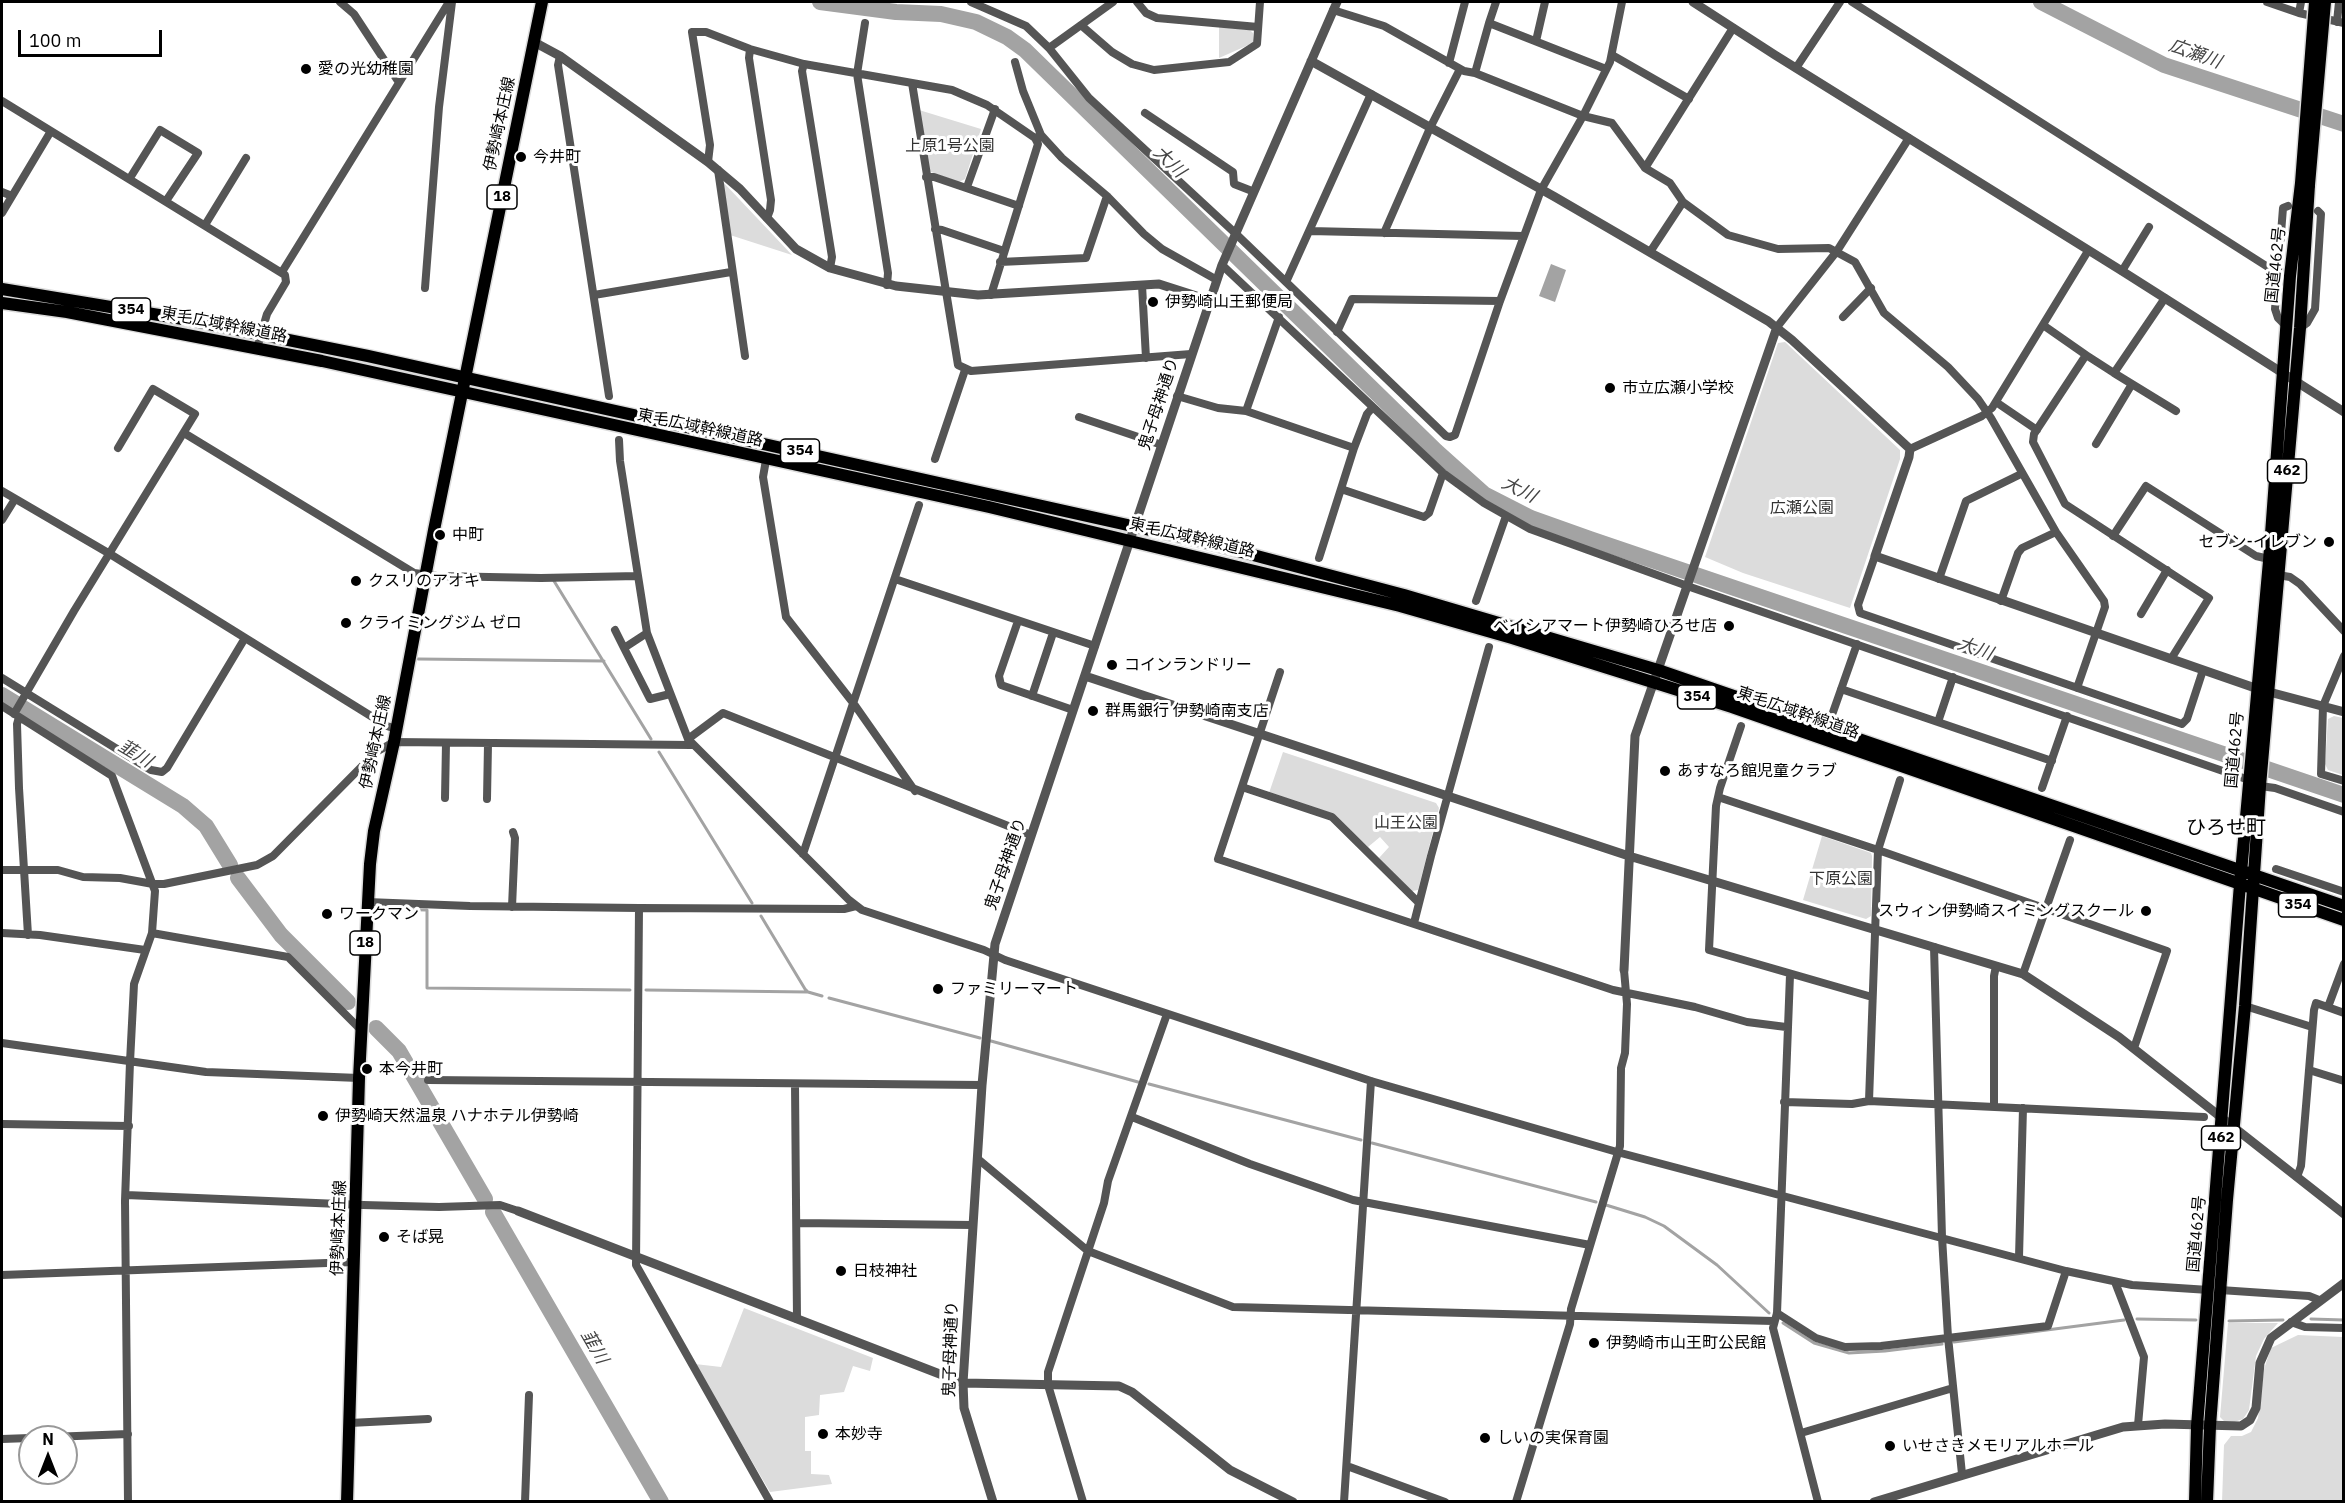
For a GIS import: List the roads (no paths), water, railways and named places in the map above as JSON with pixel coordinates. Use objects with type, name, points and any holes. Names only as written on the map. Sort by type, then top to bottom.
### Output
[{"type":"main road","name":"伊勢崎本庄線","points":[[347,1502],[359,1078],[367,902],[374,831],[543,2]]},
{"type":"main road","name":"国道462号","points":[[2195,1502],[2197,1425],[2233,1128],[2254,888],[2255,780],[2252,752],[2264,691],[2278,575],[2300,328],[2315,2]]},
{"type":"main road","name":"国道462号","points":[[2207,1502],[2214,1290],[2223,1117],[2241,869],[2255,780],[2264,757],[2269,559],[2286,327],[2305,184],[2325,2]]},
{"type":"main road","name":"東毛広域幹線道路","points":[[2,289],[260,334],[465,377],[1204,542],[1404,595],[1658,670],[2343,906]]},
{"type":"main road","name":"東毛広域幹線道路","points":[[2,303],[67,312],[257,348],[462,392],[916,491],[1400,606],[1512,638],[1732,707],[2343,920]]},
{"type":"street","points":[[340,2],[354,14],[398,81]]},
{"type":"street","points":[[282,272],[398,81],[451,2]]},
{"type":"street","points":[[425,288],[439,107],[451,2]]},
{"type":"street","points":[[971,2],[1026,26],[1049,48],[1089,98],[1286,282],[1446,436],[1450,437],[1455,435],[1541,190],[1583,116],[1612,55],[1622,2]]},
{"type":"street","points":[[1049,48],[1113,2]]},
{"type":"street","points":[[1137,2],[1146,13],[1157,18],[1258,27]]},
{"type":"street","points":[[1082,26],[1112,52],[1132,64],[1154,70],[1229,62],[1257,44],[1260,2]]},
{"type":"street","points":[[1449,63],[1465,2]]},
{"type":"street","points":[[1475,73],[1496,2]]},
{"type":"street","points":[[1536,41],[1545,2]]},
{"type":"street","points":[[1693,2],[1796,69],[2284,372],[2343,412]]},
{"type":"street","points":[[1796,69],[1840,2]]},
{"type":"street","points":[[1852,2],[2271,269],[2278,271]]},
{"type":"street","points":[[2267,2],[2340,23],[2339,2]]},
{"type":"street","points":[[2299,13],[2301,2]]},
{"type":"street","points":[[1234,235],[1335,6],[1384,26],[1460,69],[1583,116],[1612,123],[1645,168],[1670,183],[1683,202],[1728,235],[1778,249],[1829,248],[1858,265],[1884,313],[1948,367],[1978,399],[2056,532],[2103,596],[2105,607],[2077,688]]},
{"type":"street","points":[[864,23],[857,74],[888,273],[887,285]]},
{"type":"street","points":[[1489,23],[1606,69]]},
{"type":"street","points":[[1645,168],[1733,28]]},
{"type":"street","points":[[708,162],[710,145],[692,32],[706,32],[750,49],[804,64],[952,90],[995,110],[1038,136],[1107,196],[1162,249],[1217,280]]},
{"type":"street","points":[[534,42],[560,56],[708,162],[740,189],[796,249],[830,268],[887,285],[992,295],[1142,285],[1168,286],[1209,300]]},
{"type":"street","points":[[750,49],[749,58],[771,200],[767,218]]},
{"type":"street","points":[[1612,55],[1689,99]]},
{"type":"street","points":[[560,56],[558,65],[609,396]]},
{"type":"street","points":[[1311,61],[1650,252],[1777,327],[1910,449]]},
{"type":"street","points":[[992,295],[1000,262],[1038,144],[1038,136],[1015,62]]},
{"type":"street","points":[[804,64],[802,71],[831,257],[830,268]]},
{"type":"street","points":[[1384,233],[1430,128],[1460,69]]},
{"type":"street","points":[[912,83],[958,365],[965,370],[1191,354]]},
{"type":"street","points":[[1286,282],[1371,94]]},
{"type":"street","points":[[2,101],[282,272],[287,278],[286,282],[267,314],[257,348]]},
{"type":"street","points":[[967,187],[995,110]]},
{"type":"street","points":[[1145,113],[1233,172],[1234,184],[1252,191]]},
{"type":"street","points":[[130,178],[160,130],[198,153],[166,201]]},
{"type":"street","points":[[2,213],[51,131]]},
{"type":"street","points":[[1516,1502],[1620,1146],[1621,1068],[1625,1053],[1624,970],[1635,736],[1777,327],[1837,251],[1909,138]]},
{"type":"street","points":[[205,225],[246,159]]},
{"type":"street","points":[[718,170],[744,356]]},
{"type":"street","points":[[926,177],[934,177],[967,187],[1019,206]]},
{"type":"street","points":[[2,192],[12,196]]},
{"type":"street","points":[[1000,262],[1086,258],[1107,196]]},
{"type":"street","points":[[1650,252],[1683,202]]},
{"type":"street","points":[[2286,327],[2278,318],[2275,309],[2283,208],[2288,206]]},
{"type":"street","points":[[2300,328],[2307,323],[2315,309],[2321,214],[2318,211]]},
{"type":"street","points":[[2122,271],[2150,227]]},
{"type":"street","points":[[934,229],[1004,251]]},
{"type":"street","points":[[1310,231],[1523,236]]},
{"type":"street","name":"鬼子母神通り","points":[[993,1502],[964,1408],[963,1383],[982,1085],[993,954],[1209,300],[1234,235]]},
{"type":"street","points":[[1910,449],[1987,413],[1996,402],[2088,251]]},
{"type":"street","points":[[1223,263],[1443,473],[1484,503],[1552,539],[2343,812]]},
{"type":"street","points":[[594,296],[731,272]]},
{"type":"street","points":[[1142,285],[1146,358]]},
{"type":"street","points":[[1843,317],[1871,288]]},
{"type":"street","points":[[2114,374],[2165,298]]},
{"type":"street","points":[[1338,332],[1352,299],[1500,302]]},
{"type":"street","points":[[1246,411],[1279,317]]},
{"type":"street","points":[[2043,325],[2114,374],[2176,411]]},
{"type":"street","points":[[2086,355],[2037,430],[2033,442],[2065,504],[2210,598],[2171,659]]},
{"type":"street","points":[[935,459],[965,370]]},
{"type":"street","points":[[2096,444],[2132,384]]},
{"type":"street","points":[[28,935],[17,714],[25,695],[195,414],[153,389],[118,448]]},
{"type":"street","points":[[1177,396],[1218,408],[1246,411],[1354,448]]},
{"type":"street","points":[[1996,402],[2037,430]]},
{"type":"street","points":[[1319,558],[1354,448],[1372,407]]},
{"type":"street","points":[[1079,417],[1162,446]]},
{"type":"street","points":[[184,433],[407,570],[426,575],[541,578],[638,576]]},
{"type":"street","points":[[620,440],[621,461],[647,633],[689,742],[856,906],[1167,1014],[1371,1081],[1617,1152],[2115,1282],[2309,1296],[2319,1300]]},
{"type":"street","points":[[1910,449],[1857,605],[1860,613],[2182,724],[2187,719],[2203,670]]},
{"type":"street","points":[[766,460],[763,477],[786,617],[854,704],[915,791]]},
{"type":"street","points":[[1341,489],[1425,517],[1429,513],[1443,473]]},
{"type":"street","points":[[1939,579],[1966,501],[2022,474]]},
{"type":"street","points":[[2113,536],[2146,486],[2256,556],[2269,559]]},
{"type":"street","points":[[2,490],[110,554],[387,726],[395,736],[446,743],[488,744],[689,742],[723,713],[1031,836]]},
{"type":"street","points":[[2,520],[15,499]]},
{"type":"street","points":[[802,854],[919,505]]},
{"type":"street","points":[[1476,601],[1506,516]]},
{"type":"street","points":[[2001,601],[2018,553],[2056,532]]},
{"type":"street","points":[[1875,556],[2264,691],[2343,712]]},
{"type":"street","points":[[2141,614],[2167,570]]},
{"type":"street","points":[[2278,575],[2290,577],[2300,585],[2343,631]]},
{"type":"street","points":[[896,579],[1095,646]]},
{"type":"street","points":[[1018,621],[999,681],[1001,686],[1073,710]]},
{"type":"street","points":[[615,630],[650,699],[670,694]]},
{"type":"street","points":[[624,648],[647,633]]},
{"type":"street","points":[[1032,696],[1053,633]]},
{"type":"street","points":[[2,678],[25,695],[151,770],[162,772],[167,768],[245,638]]},
{"type":"street","points":[[1832,715],[1857,644]]},
{"type":"street","points":[[1414,923],[1489,647]]},
{"type":"street","points":[[2343,656],[2323,706],[2321,774],[2343,781]]},
{"type":"street","points":[[1280,672],[1218,859],[1626,993],[1695,1007],[1747,1022],[1786,1027]]},
{"type":"street","points":[[1085,676],[1629,856],[2023,974],[2095,1019],[2134,1048],[2223,1117],[2233,1128],[2343,1212]]},
{"type":"street","points":[[1938,722],[1953,677]]},
{"type":"street","points":[[1841,689],[2052,761]]},
{"type":"street","points":[[2,706],[112,776],[153,884],[155,906],[152,933],[134,984],[130,1062],[126,1195],[128,1502]]},
{"type":"street","points":[[2042,788],[2067,716]]},
{"type":"street","points":[[1741,726],[1718,797],[1709,950],[1872,997]]},
{"type":"street","points":[[2,870],[58,870],[83,877],[120,878],[153,884],[243,869],[265,862],[395,736]]},
{"type":"street","points":[[446,743],[446,798]]},
{"type":"street","points":[[487,799],[488,744]]},
{"type":"street","points":[[1869,1101],[1878,850],[1900,780]]},
{"type":"street","points":[[1242,787],[1332,817],[1418,902]]},
{"type":"street","points":[[1718,797],[2167,951],[2134,1048]]},
{"type":"street","points":[[512,907],[513,832]]},
{"type":"street","points":[[2023,974],[2070,840]]},
{"type":"street","points":[[2276,869],[2343,892]]},
{"type":"street","points":[[367,902],[512,907],[844,909],[856,906]]},
{"type":"street","points":[[639,908],[636,1265],[770,1502]]},
{"type":"street","points":[[2,933],[146,950]]},
{"type":"street","points":[[152,933],[288,957],[362,1031]]},
{"type":"street","points":[[1934,947],[1942,1237],[1948,1337],[1962,1474]]},
{"type":"street","points":[[2328,1007],[2343,964]]},
{"type":"street","points":[[1994,1106],[1994,976],[1996,966]]},
{"type":"street","points":[[1790,975],[1786,1027],[1782,1195],[1773,1328],[1818,1502]]},
{"type":"street","points":[[2297,1177],[2301,1166],[2316,1003],[2343,1013]]},
{"type":"street","points":[[2245,1006],[2312,1027]]},
{"type":"street","points":[[1083,1502],[1048,1385],[1048,1372],[1104,1203],[1108,1181],[1167,1014]]},
{"type":"street","points":[[2,1043],[206,1072],[359,1078]]},
{"type":"street","points":[[2309,1070],[2343,1081]]},
{"type":"street","points":[[428,1080],[982,1085]]},
{"type":"street","points":[[1344,1502],[1371,1081]]},
{"type":"street","points":[[795,1084],[797,1319]]},
{"type":"street","points":[[1784,1102],[1852,1104],[1869,1101],[2204,1117]]},
{"type":"street","points":[[2019,1257],[2023,1108]]},
{"type":"street","points":[[1132,1117],[1250,1164],[1362,1203],[1590,1245]]},
{"type":"street","points":[[2,1124],[129,1126]]},
{"type":"street","points":[[978,1159],[1088,1251],[1233,1307],[1570,1317],[1775,1317],[1816,1338],[1845,1347],[1881,1346],[2048,1326],[2066,1271]]},
{"type":"street","points":[[126,1195],[439,1207],[500,1205],[963,1383],[1119,1386],[1132,1392],[1230,1470],[1293,1502]]},
{"type":"street","points":[[797,1223],[973,1225]]},
{"type":"street","points":[[2,1275],[354,1262]]},
{"type":"street","points":[[2115,1282],[2144,1357],[2138,1425]]},
{"type":"street","points":[[1874,1502],[2090,1435],[2138,1425],[2241,1426],[2253,1416],[2256,1408],[2258,1373],[2263,1354],[2271,1338],[2343,1283]]},
{"type":"street","points":[[2291,1322],[2305,1327],[2343,1328]]},
{"type":"street","points":[[1801,1433],[1953,1388]]},
{"type":"street","points":[[525,1502],[529,1395]]},
{"type":"street","points":[[350,1423],[428,1419]]},
{"type":"street","points":[[78,1436],[128,1434]]},
{"type":"street","points":[[2,1439],[18,1438]]},
{"type":"street","points":[[1347,1466],[1445,1502]]},
{"type":"waterway","name":"大川","points":[[820,2],[896,12],[941,14],[976,22],[1007,37],[1025,50],[1436,451],[1484,494],[1531,518],[1590,539],[2344,795]]},
{"type":"waterway","name":"広瀬川","points":[[2041,2],[2164,65],[2344,124]]},
{"type":"waterway","points":[[554,581],[651,739]]},
{"type":"waterway","points":[[418,659],[604,661]]},
{"type":"waterway","name":"韮川","points":[[2,695],[183,806],[206,826],[230,865]]},
{"type":"waterway","points":[[659,752],[752,903]]},
{"type":"waterway","name":"韮川","points":[[238,878],[281,935],[348,1002]]},
{"type":"waterway","points":[[377,909],[427,910],[427,988],[630,990]]},
{"type":"waterway","points":[[761,916],[805,989],[822,996]]},
{"type":"waterway","points":[[646,990],[808,992]]},
{"type":"waterway","points":[[829,998],[980,1038]]},
{"type":"waterway","name":"韮川","points":[[376,1028],[399,1051],[485,1199]]},
{"type":"waterway","points":[[991,1041],[1138,1082]]},
{"type":"waterway","points":[[1149,1084],[1361,1140]]},
{"type":"waterway","points":[[1372,1143],[1596,1202]]},
{"type":"waterway","points":[[1606,1205],[1645,1217],[1664,1226],[1717,1265],[1769,1313]]},
{"type":"waterway","name":"韮川","points":[[493,1212],[661,1502]]},
{"type":"waterway","points":[[2137,1319],[2196,1320]]},
{"type":"waterway","points":[[2311,1319],[2344,1320]]},
{"type":"waterway","points":[[1954,1342],[2124,1320]]},
{"type":"waterway","points":[[2229,1321],[2283,1320]]},
{"type":"waterway","points":[[1783,1323],[1814,1343],[1849,1353],[1942,1344]]},
{"type":"place","name":"愛の光幼稚園","points":[[306,69]]},
{"type":"place","name":"今井町","points":[[521,157]]},
{"type":"place","name":"伊勢崎山王郵便局","points":[[1153,302]]},
{"type":"place","name":"市立広瀬小学校","points":[[1610,388]]},
{"type":"place","name":"中町","points":[[440,535]]},
{"type":"place","name":"セブン-イレブン","points":[[2329,542]]},
{"type":"place","name":"クスリのアオキ","points":[[356,581]]},
{"type":"place","name":"クライミングジム ゼロ","points":[[346,623]]},
{"type":"place","name":"ベイシアマート伊勢崎ひろせ店","points":[[1729,626]]},
{"type":"place","name":"コインランドリー","points":[[1112,665]]},
{"type":"place","name":"群馬銀行 伊勢崎南支店","points":[[1093,711]]},
{"type":"place","name":"あすなろ館児童クラブ","points":[[1665,771]]},
{"type":"place","name":"スウィン伊勢崎スイミングスクール","points":[[2146,911]]},
{"type":"place","name":"ワークマン","points":[[327,914]]},
{"type":"place","name":"ファミリーマート","points":[[938,989]]},
{"type":"place","name":"本今井町","points":[[367,1069]]},
{"type":"place","name":"伊勢崎天然温泉 ハナホテル伊勢崎","points":[[323,1116]]},
{"type":"place","name":"そば晃","points":[[384,1237]]},
{"type":"place","name":"日枝神社","points":[[841,1271]]},
{"type":"place","name":"伊勢崎市山王町公民館","points":[[1594,1343]]},
{"type":"place","name":"本妙寺","points":[[823,1434]]},
{"type":"place","name":"しいの実保育園","points":[[1485,1438]]},
{"type":"place","name":"いせさきメモリアルホール","points":[[1890,1446]]},
{"type":"district","name":"ひろせ町","points":[[2226,828]]},
{"type":"park label","name":"上原1号公園","points":[[950,146]]},
{"type":"park label","name":"広瀬公園","points":[[1802,508]]},
{"type":"park label","name":"山王公園","points":[[1406,823]]},
{"type":"park label","name":"下原公園","points":[[1841,879]]}]
